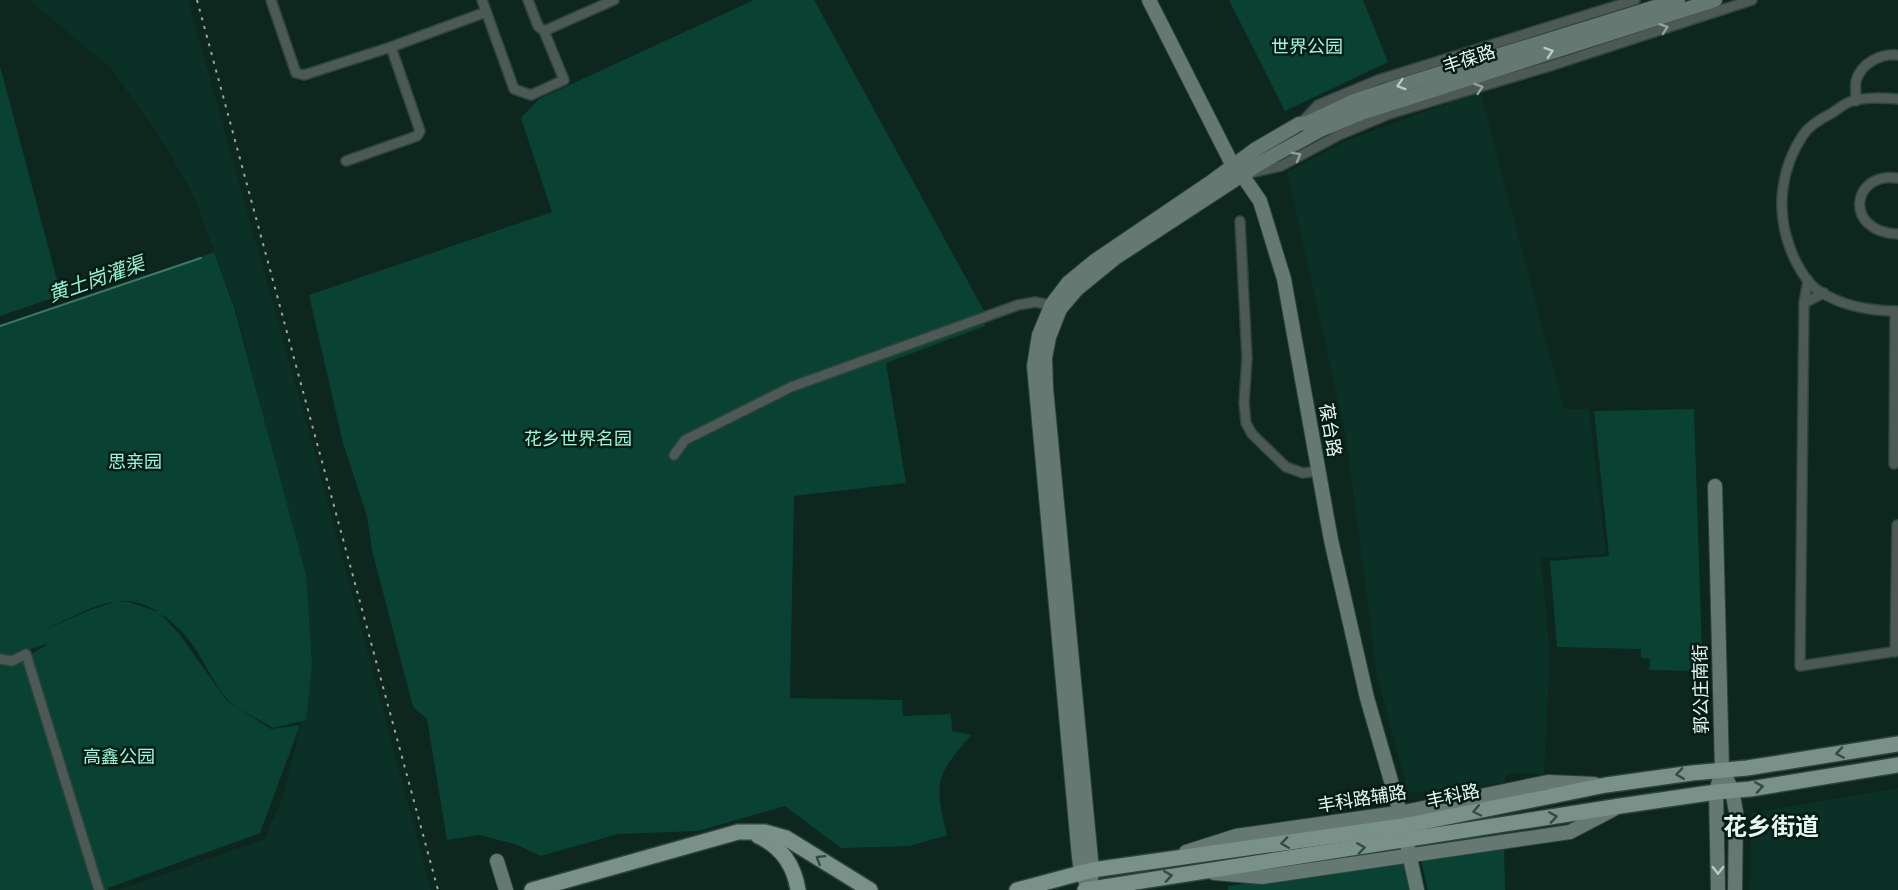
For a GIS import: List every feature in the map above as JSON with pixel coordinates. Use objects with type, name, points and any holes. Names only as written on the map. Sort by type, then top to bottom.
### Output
[{"type":"main road","name":"葆台路","points":[[1149,0],[1238,168],[1260,201],[1284,279],[1331,540],[1367,698],[1405,834],[1417,890]]},
{"type":"main road","name":"葆台路","points":[[1160,0],[1238,168]]},
{"type":"main road","name":"丰葆路","points":[[1238,168],[1256,149],[1299,124],[1307,123],[1335,109],[1396,87],[1678,0]]},
{"type":"main road","name":"丰葆路","points":[[1238,168],[1364,112],[1715,0]]},
{"type":"main road","points":[[1088,890],[1034,366],[1039,335],[1056,307],[1077,289],[1115,258],[1238,168]]},
{"type":"main road","name":"郭公庄南街","points":[[1715,486],[1722,770],[1716,792],[1718,890]]},
{"type":"main road","name":"丰科路","points":[[1088,890],[1405,834],[1606,785],[1898,744]]},
{"type":"main road","name":"丰科路","points":[[1017,890],[1086,871],[1161,860],[1405,834],[1761,787],[1898,765]]},
{"type":"main road","points":[[1722,770],[1732,790],[1736,812],[1735,890]]},
{"type":"main road","points":[[738,832],[760,836],[775,845],[788,859],[796,875],[798,890]]},
{"type":"main road","points":[[532,890],[738,832],[765,832],[786,838],[870,890]]},
{"type":"main road","points":[[497,861],[506,890]]},
{"type":"street","points":[[271,0],[296,73],[304,75],[391,47],[486,12]]},
{"type":"street","points":[[482,0],[514,89],[531,95],[564,80],[544,31],[538,26],[528,0]]},
{"type":"street","points":[[544,31],[614,0]]},
{"type":"street","points":[[1299,124],[1318,105],[1370,84],[1635,0]]},
{"type":"street","points":[[1238,168],[1281,166],[1339,135],[1389,114],[1550,66],[1752,0]]},
{"type":"street","points":[[346,161],[417,136],[420,131],[391,47]]},
{"type":"street","points":[[1856,101],[1856,81],[1865,68],[1876,57],[1898,55]]},
{"type":"street","points":[[1894,464],[1897,311],[1862,308],[1838,301],[1816,290],[1794,258],[1787,239],[1782,216],[1782,185],[1804,133],[1822,118],[1851,102],[1875,98],[1898,99]]},
{"type":"street","points":[[1898,178],[1887,177],[1870,184],[1862,192],[1860,208],[1865,221],[1877,231],[1898,234]]},
{"type":"street","points":[[1240,221],[1247,358],[1244,403],[1246,423],[1252,434],[1286,467],[1303,473],[1319,471]]},
{"type":"street","points":[[1808,279],[1804,303],[1800,666],[1896,652],[1897,525]]},
{"type":"street","points":[[1804,303],[1824,293]]},
{"type":"street","points":[[674,455],[685,441],[791,387],[1018,305],[1035,302],[1056,307]]},
{"type":"street","points":[[0,659],[12,661],[26,654],[99,890]]},
{"type":"shaded area","points":[[29,0],[188,0],[312,443],[431,890],[118,890],[264,840],[282,799],[302,722],[309,641],[304,573],[235,306],[193,194],[160,137],[111,68]]},
{"type":"shaded area","points":[[1480,91],[1564,409],[1589,409],[1606,554],[1541,558],[1550,655],[1544,774],[1507,774],[1504,783],[1408,793],[1377,675],[1346,437],[1287,172],[1348,140]]},
{"type":"shaded area","points":[[1898,788],[1898,890],[1750,890],[1751,813]]},
{"type":"green space","name":"花乡世界名园","points":[[754,0],[814,0],[983,309],[985,326],[886,363],[906,483],[794,496],[790,698],[902,700],[903,716],[951,714],[952,731],[971,735],[950,761],[941,781],[940,803],[947,835],[910,846],[841,848],[785,806],[698,831],[618,834],[541,856],[515,844],[479,835],[447,840],[427,719],[413,707],[372,550],[367,516],[343,443],[309,295],[552,212],[521,118],[539,99]]},
{"type":"green space","name":"世界公园","points":[[1229,0],[1363,0],[1388,62],[1285,111]]},
{"type":"green space","points":[[0,66],[61,295],[0,316]]},
{"type":"green space","name":"思亲园","points":[[214,252],[234,307],[306,575],[312,664],[306,720],[273,728],[240,709],[271,729],[300,725],[260,833],[108,888],[108,890],[0,890],[0,664],[11,666],[47,645],[10,656],[0,654],[0,325]],"holes":[[[122,601],[149,607],[156,611]],[[114,602],[43,631],[83,612]],[[161,614],[190,641],[221,691],[235,706],[227,701],[180,635]]]},
{"type":"green space","points":[[1694,409],[1702,655],[1699,671],[1649,670],[1650,659],[1641,658],[1641,649],[1557,647],[1550,561],[1609,556],[1594,411]]},
{"type":"green space","points":[[1504,846],[1505,890],[1428,890],[1421,860]]},
{"type":"green space","points":[[1405,860],[1412,890],[1228,890],[1228,886]]},
{"type":"waterway","name":"黄土岗灌渠","points":[[0,326],[201,258]]},
{"type":"railway","points":[[197,0],[438,890]]},
{"type":"district","name":"花乡街道","points":[[1771,827]]},
{"type":"park label","name":"高鑫公园","points":[[119,757]]}]
